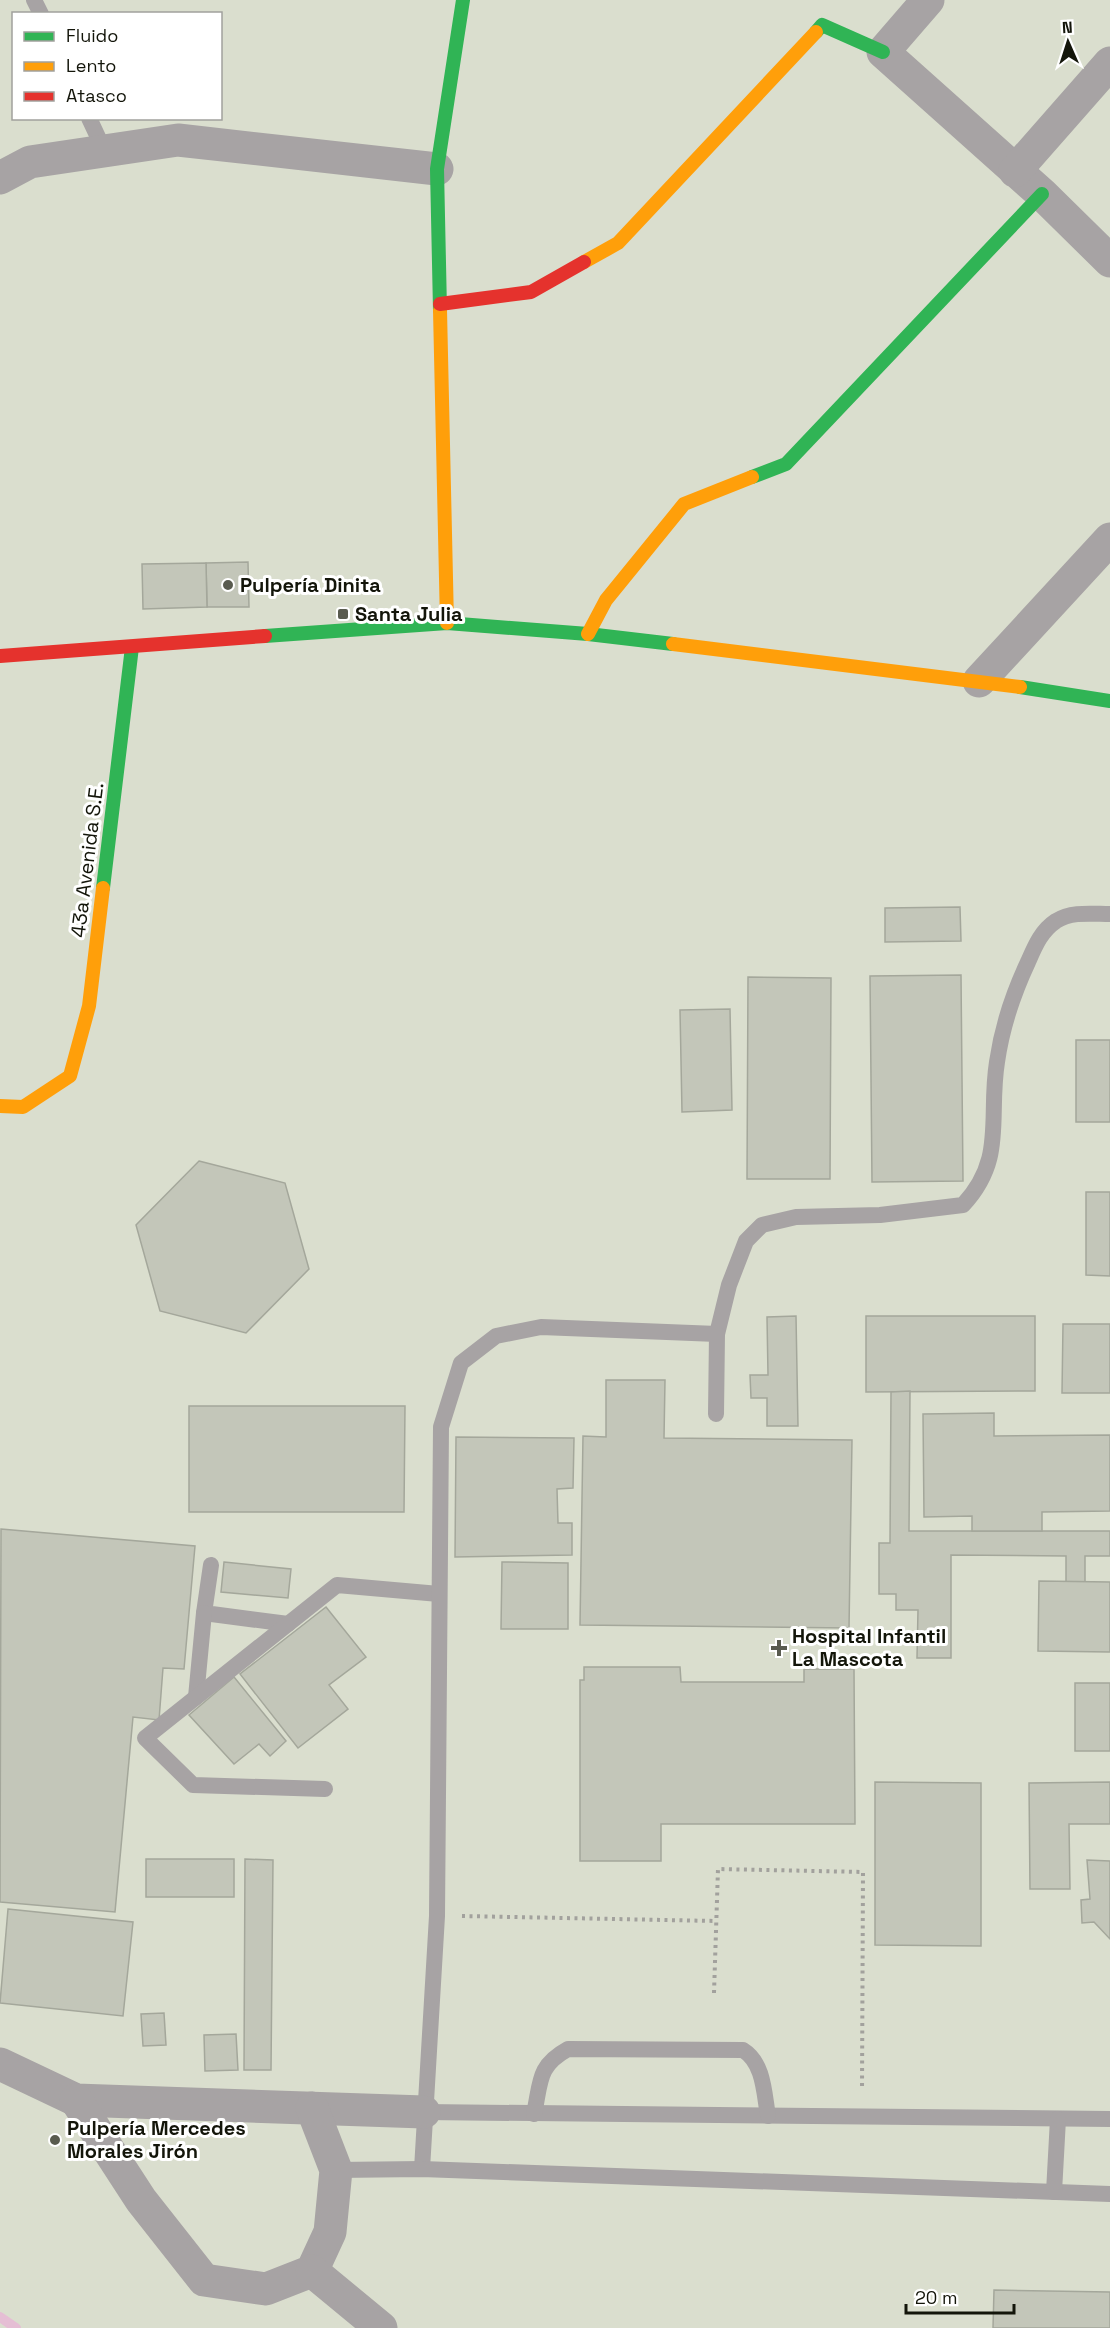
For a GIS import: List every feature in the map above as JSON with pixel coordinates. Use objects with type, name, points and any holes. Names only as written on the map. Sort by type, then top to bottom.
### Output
[{"type":"street","points":[[447,623],[437,169],[463,0]]},
{"type":"street","points":[[883,52],[928,0]]},
{"type":"street","points":[[440,304],[531,292],[618,243],[822,25],[883,52],[1042,194],[1110,261]]},
{"type":"street","points":[[1015,171],[1110,63]]},
{"type":"street","points":[[0,178],[30,162],[178,140],[437,169]]},
{"type":"street","points":[[588,634],[606,600],[684,504],[786,464],[1042,194]]},
{"type":"street","points":[[979,681],[1110,539]]},
{"type":"street","points":[[0,656],[447,623],[588,634],[979,681],[1110,701]]},
{"type":"street","name":"43a Avenida S.E.","points":[[0,1106],[23,1107],[70,1076],[89,1006],[132,647]]},
{"type":"street","points":[[0,2064],[75,2100],[424,2112]]},
{"type":"street","points":[[75,2100],[141,2200],[204,2280],[266,2289],[312,2271],[330,2232],[336,2170],[312,2108]]},
{"type":"street","points":[[312,2271],[381,2328]]},
{"type":"lane","points":[[90,120],[104,150]]},
{"type":"lane","points":[[716,1414],[717,1334],[729,1285],[746,1241],[762,1225],[796,1217],[880,1215],[963,1205],[977,1190],[991,1158],[997,1063],[1012,994],[1041,934],[1057,920],[1077,914],[1110,914]]},
{"type":"lane","points":[[422,2169],[437,1916],[441,1426],[461,1363],[496,1336],[541,1327],[717,1334]]},
{"type":"lane","points":[[196,1697],[211,1565]]},
{"type":"lane","points":[[325,1789],[193,1785],[146,1738],[337,1585],[439,1594]]},
{"type":"lane","points":[[204,1613],[288,1624]]},
{"type":"lane","points":[[534,2114],[544,2070],[550,2060],[568,2049],[743,2050],[757,2062],[768,2116]]},
{"type":"lane","points":[[424,2112],[1110,2119]]},
{"type":"lane","points":[[1054,2192],[1058,2119]]},
{"type":"lane","points":[[336,2170],[422,2169],[1110,2194]]},
{"type":"path","points":[[714,1993],[717,1869],[863,1872],[862,2117]]},
{"type":"path","points":[[437,1916],[716,1921]]},
{"type":"building","name":"Pulpería Dinita","points":[[248,562],[249,607],[207,607],[206,563]]},
{"type":"building","points":[[206,563],[207,607],[143,609],[142,564]]},
{"type":"building","points":[[960,907],[961,941],[885,942],[885,908]]},
{"type":"building","points":[[961,975],[963,1181],[872,1182],[870,976]]},
{"type":"building","points":[[748,977],[831,978],[830,1179],[747,1179]]},
{"type":"building","points":[[730,1009],[732,1110],[682,1112],[680,1010]]},
{"type":"building","points":[[1076,1040],[1110,1040],[1110,1122],[1076,1122]]},
{"type":"building","points":[[199,1161],[285,1183],[309,1269],[246,1333],[160,1311],[136,1225]]},
{"type":"building","points":[[1086,1192],[1110,1192],[1110,1276],[1086,1275]]},
{"type":"building","points":[[796,1316],[798,1426],[767,1426],[767,1398],[751,1398],[750,1375],[768,1375],[767,1317]]},
{"type":"building","points":[[866,1316],[1035,1316],[1035,1391],[866,1392]]},
{"type":"building","points":[[1063,1324],[1110,1324],[1110,1393],[1062,1393]]},
{"type":"building","points":[[606,1380],[665,1380],[664,1438],[852,1440],[849,1628],[580,1625],[583,1436],[606,1437]]},
{"type":"building","points":[[910,1391],[909,1531],[1110,1531],[1110,1556],[1085,1556],[1085,1582],[1066,1582],[1066,1556],[951,1555],[951,1658],[917,1658],[918,1610],[896,1610],[896,1594],[879,1594],[879,1543],[890,1543],[891,1392]]},
{"type":"building","points":[[189,1406],[405,1406],[404,1512],[189,1512]]},
{"type":"building","points":[[994,1413],[994,1436],[1110,1435],[1110,1511],[1042,1512],[1042,1531],[972,1531],[972,1516],[924,1517],[923,1414]]},
{"type":"building","points":[[456,1437],[574,1438],[573,1488],[557,1489],[558,1523],[572,1523],[572,1555],[455,1557]]},
{"type":"building","points":[[1,1529],[195,1546],[184,1669],[163,1668],[159,1720],[133,1717],[115,1912],[0,1902]]},
{"type":"building","points":[[224,1562],[291,1569],[288,1598],[221,1592]]},
{"type":"building","points":[[502,1562],[568,1563],[568,1629],[501,1629]]},
{"type":"building","points":[[1039,1581],[1110,1582],[1110,1652],[1038,1651]]},
{"type":"building","points":[[326,1607],[366,1657],[329,1685],[348,1709],[298,1748],[240,1674]]},
{"type":"building","points":[[584,1667],[680,1667],[681,1682],[804,1682],[804,1669],[854,1669],[855,1824],[661,1824],[661,1861],[580,1861],[580,1680],[584,1680]]},
{"type":"building","points":[[234,1677],[286,1741],[270,1756],[259,1744],[234,1764],[189,1715]]},
{"type":"building","points":[[1075,1683],[1110,1683],[1110,1751],[1075,1751]]},
{"type":"building","points":[[875,1782],[981,1783],[981,1946],[875,1945]]},
{"type":"building","points":[[1110,1782],[1110,1824],[1069,1824],[1070,1889],[1030,1889],[1029,1783]]},
{"type":"building","points":[[146,1859],[234,1859],[234,1897],[146,1897]]},
{"type":"building","points":[[245,1859],[273,1860],[271,2070],[244,2070]]},
{"type":"building","points":[[1087,1860],[1110,1861],[1110,1939],[1094,1922],[1082,1923],[1081,1900],[1090,1899]]},
{"type":"building","points":[[8,1909],[133,1922],[123,2016],[0,2003]]},
{"type":"building","points":[[164,2013],[166,2045],[143,2046],[141,2014]]},
{"type":"building","points":[[236,2034],[238,2070],[205,2071],[204,2035]]},
{"type":"building","points":[[994,2290],[1110,2292],[1110,2328],[993,2328]]},
{"type":"waterway","points":[[0,2317],[16,2328]]},
{"type":"traffic: fast","points":[[440,310],[437,169],[463,0]]},
{"type":"traffic: fast","points":[[816,32],[822,25],[883,52]]},
{"type":"traffic: fast","points":[[752,477],[786,464],[1042,194]]},
{"type":"traffic: fast","points":[[265,636],[447,623],[588,634],[673,644]]},
{"type":"traffic: fast","points":[[103,888],[132,647]]},
{"type":"traffic: fast","points":[[1020,687],[1110,701]]},
{"type":"traffic: slow","points":[[584,262],[618,243],[816,32]]},
{"type":"traffic: slow","points":[[440,310],[447,623]]},
{"type":"traffic: slow","points":[[588,634],[606,600],[684,504],[752,477]]},
{"type":"traffic: slow","points":[[673,644],[1020,687]]},
{"type":"traffic: slow","points":[[0,1106],[23,1107],[70,1076],[89,1006],[103,888]]},
{"type":"traffic: jam","points":[[440,304],[531,292],[584,262]]},
{"type":"traffic: jam","points":[[0,656],[265,636]]},
{"type":"place","name":"Pulpería Dinita","points":[[228,585]]},
{"type":"place","name":"Santa Julia","points":[[343,614]]},
{"type":"place","name":"Hospital Infantil La Mascota","points":[[779,1648]]},
{"type":"place","name":"Pulpería Mercedes Morales Jirón","points":[[55,2140]]}]
